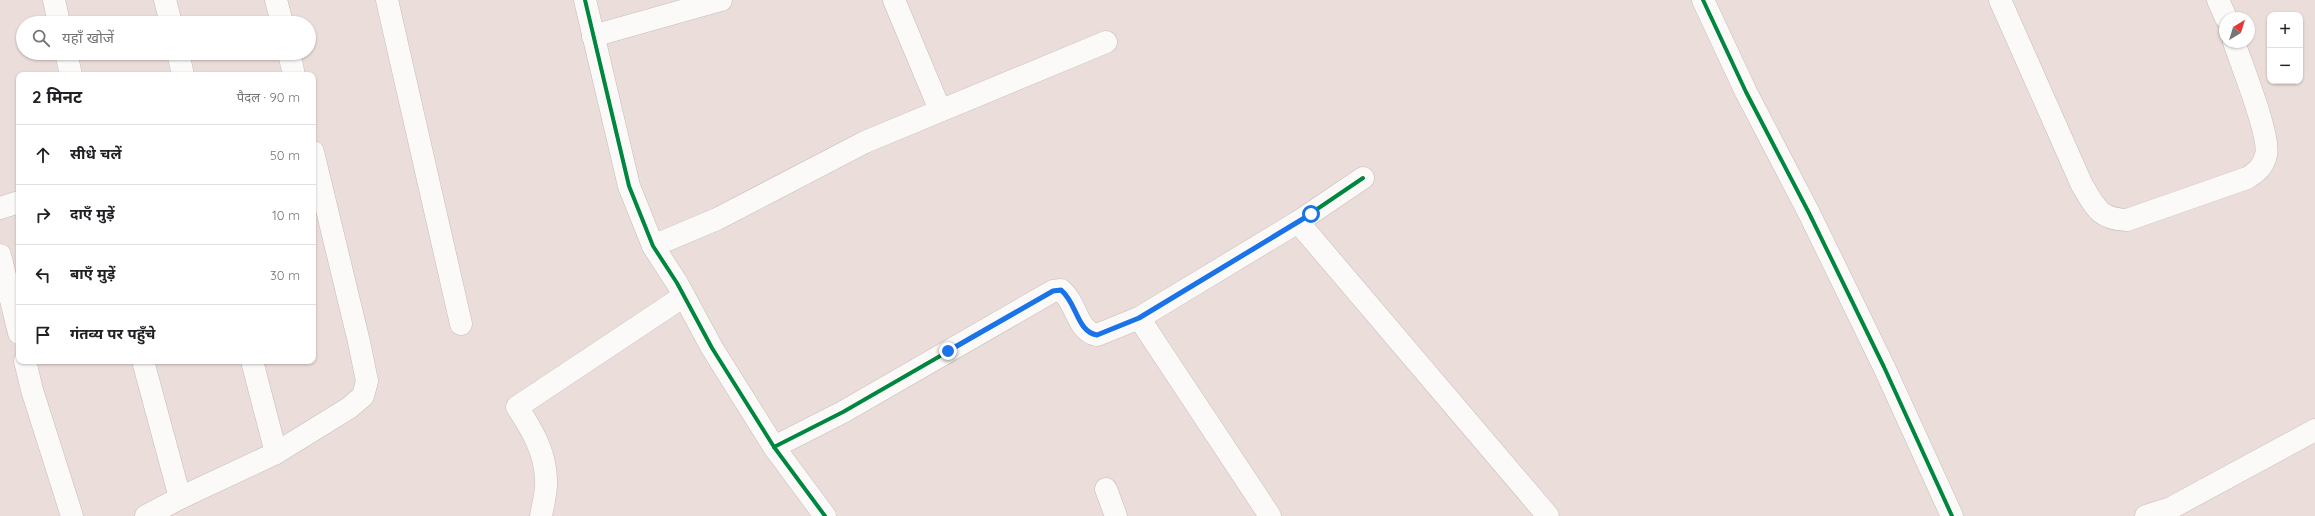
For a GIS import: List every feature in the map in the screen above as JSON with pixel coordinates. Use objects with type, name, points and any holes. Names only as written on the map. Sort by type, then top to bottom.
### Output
[{"type":"street","points":[[54,0],[57,16]]},
{"type":"street","points":[[165,0],[169,16]]},
{"type":"street","points":[[276,0],[280,16]]},
{"type":"street","points":[[387,0],[460,324]]},
{"type":"street","points":[[585,0],[629,186],[653,246],[684,296],[712,348],[774,447],[825,516]]},
{"type":"street","points":[[593,36],[721,0]]},
{"type":"street","points":[[894,0],[940,110]]},
{"type":"street","points":[[1703,0],[1746,92],[1809,213],[1884,367],[1952,516]]},
{"type":"street","points":[[2000,0],[2082,185],[2096,209],[2111,219],[2127,220],[2247,178],[2260,170],[2266,154],[2265,136],[2236,48]]},
{"type":"street","points":[[2218,0],[2223,12]]},
{"type":"street","points":[[653,246],[717,219],[865,142],[1106,42]]},
{"type":"street","points":[[68,60],[70,72]]},
{"type":"street","points":[[180,60],[182,72]]},
{"type":"street","points":[[291,60],[293,72]]},
{"type":"street","points":[[146,516],[180,498],[276,453],[349,408],[364,396],[367,381],[316,165]]},
{"type":"street","points":[[774,447],[843,412],[1053,291],[1061,290],[1068,297],[1084,329],[1091,334],[1097,335],[1139,318],[1298,222],[1363,178]]},
{"type":"street","points":[[0,208],[16,203]]},
{"type":"street","points":[[1298,222],[1548,516]]},
{"type":"street","points":[[0,255],[16,320]]},
{"type":"street","points":[[541,516],[547,480],[542,453],[536,435],[517,408],[684,296]]},
{"type":"street","points":[[1139,318],[1270,516]]},
{"type":"street","points":[[26,364],[32,390],[72,516]]},
{"type":"street","points":[[144,364],[180,498]]},
{"type":"street","points":[[253,364],[276,453]]},
{"type":"street","points":[[2146,516],[2173,512],[2315,430]]},
{"type":"street","points":[[1106,489],[1116,516]]},
{"type":"cycle path","points":[[585,0],[629,186],[653,246],[677,283],[712,348],[774,447],[825,516]]},
{"type":"cycle path","points":[[1703,0],[1746,92],[1809,213],[1884,367],[1952,516]]},
{"type":"cycle path","points":[[774,447],[843,412],[1053,291],[1061,290],[1071,302],[1085,329],[1090,333],[1097,335],[1139,318],[1298,222],[1363,178]]},
{"type":"route","points":[[948,351],[1053,291],[1061,290],[1071,301],[1084,329],[1091,334],[1097,335],[1139,318],[1311,214]]}]
